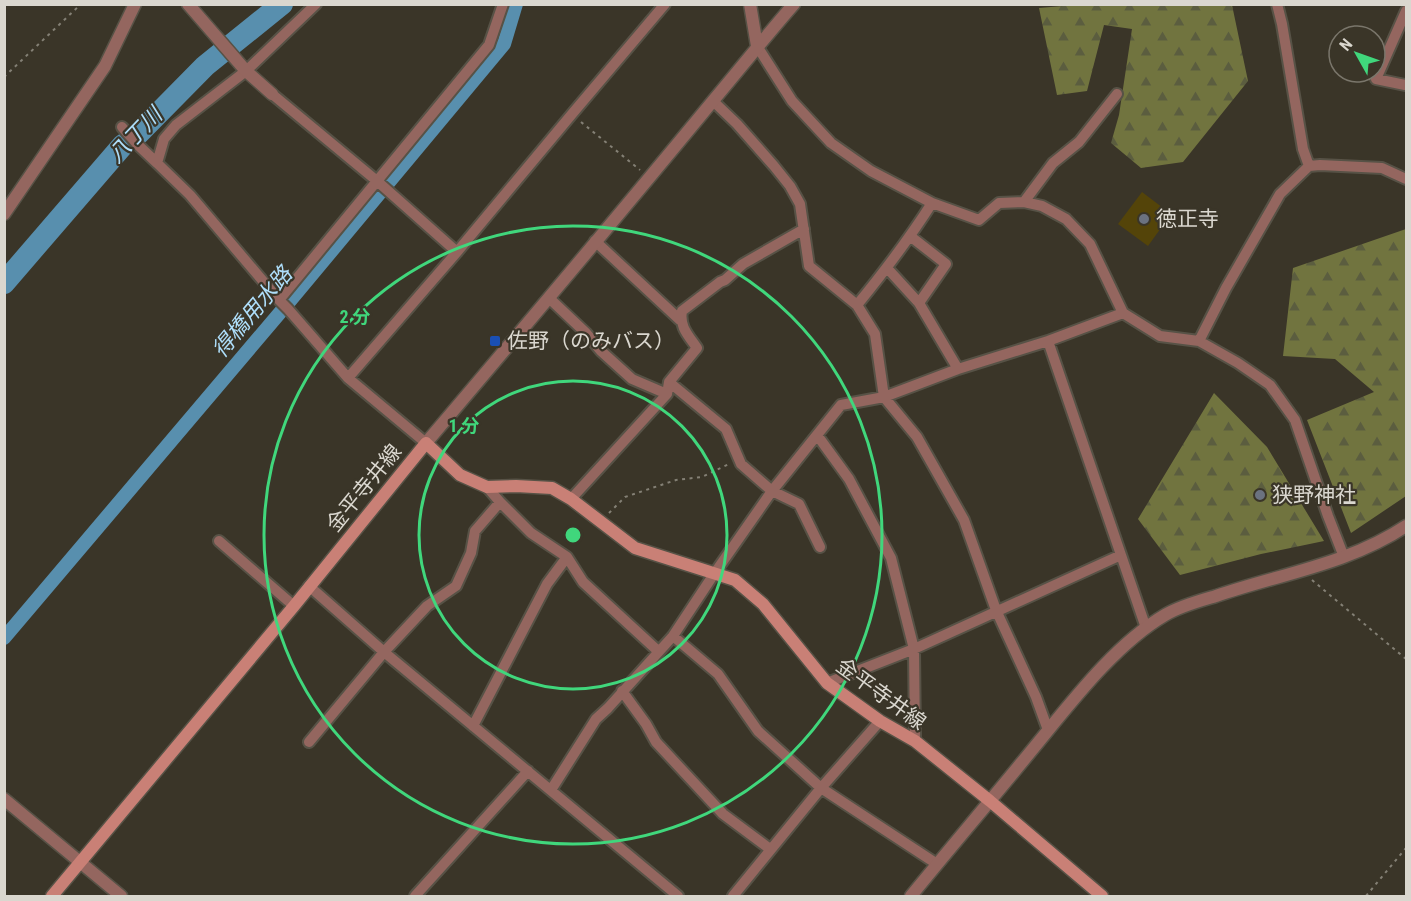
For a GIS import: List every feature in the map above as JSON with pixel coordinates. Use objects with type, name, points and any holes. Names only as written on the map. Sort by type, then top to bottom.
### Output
[{"type":"main road","name":"金平寺井線","points":[[51,897],[294,606],[426,443],[460,475],[487,487],[552,488],[571,499],[635,548],[735,580],[763,604],[827,683],[880,722],[915,741],[990,801],[1102,897]]},
{"type":"street","points":[[4,214],[105,66],[135,4]]},
{"type":"street","points":[[188,4],[246,71],[458,252]]},
{"type":"street","points":[[157,163],[164,139],[176,125],[246,71],[316,4]]},
{"type":"street","points":[[283,304],[381,186],[489,45],[503,4]]},
{"type":"street","points":[[348,378],[458,252],[665,4]]},
{"type":"street","points":[[750,4],[757,46],[792,101],[831,143],[871,171],[932,203],[979,220],[999,203],[1024,202],[1042,206],[1066,219],[1090,244],[1123,314],[1161,336],[1200,341],[1270,385],[1295,420],[1344,557]]},
{"type":"street","points":[[122,127],[190,195],[348,378],[426,443],[794,4]]},
{"type":"street","points":[[1277,4],[1303,149],[1309,166]]},
{"type":"street","points":[[1406,85],[1376,79],[1407,11]]},
{"type":"street","points":[[1024,202],[1053,163],[1079,142],[1117,94]]},
{"type":"street","points":[[713,101],[737,124],[790,186],[800,204],[810,266],[857,305],[875,333],[884,397],[917,437],[964,520],[996,610],[1036,697],[1048,730]]},
{"type":"street","points":[[1200,341],[1226,288],[1280,195],[1309,166],[1382,168],[1407,179]]},
{"type":"street","points":[[857,305],[887,268],[932,203]]},
{"type":"street","points":[[680,320],[682,311],[743,264],[804,230]]},
{"type":"street","points":[[910,236],[946,264],[919,303]]},
{"type":"street","points":[[571,499],[667,394],[669,382],[697,348],[680,320],[595,241]]},
{"type":"street","points":[[887,268],[919,303],[958,369]]},
{"type":"street","points":[[549,298],[632,379],[667,394]]},
{"type":"street","points":[[551,790],[596,719],[673,636],[772,491],[841,405],[884,397],[958,369],[1048,341],[1123,314]]},
{"type":"street","points":[[1048,341],[1146,628]]},
{"type":"street","points":[[669,382],[726,429],[741,464],[772,491],[799,504],[820,547]]},
{"type":"street","points":[[818,435],[849,479],[891,558],[914,649],[915,741]]},
{"type":"street","points":[[487,487],[531,533],[567,557],[584,582],[658,651]]},
{"type":"street","points":[[309,742],[384,652],[427,606],[456,586],[471,553],[475,531],[500,502]]},
{"type":"street","points":[[911,897],[1108,660],[1146,628],[1166,614],[1187,606],[1252,583],[1344,557],[1371,546],[1407,526]]},
{"type":"street","points":[[219,541],[294,606]]},
{"type":"street","points":[[827,683],[914,649],[1121,555]]},
{"type":"street","points":[[472,726],[547,584],[567,557]]},
{"type":"street","points":[[309,586],[384,652],[678,897]]},
{"type":"street","points":[[673,636],[718,674],[758,731],[821,788],[937,864]]},
{"type":"street","points":[[622,692],[646,724],[656,742],[702,792],[723,814],[770,849]]},
{"type":"street","points":[[733,897],[821,788],[880,722]]},
{"type":"street","points":[[415,897],[528,771]]},
{"type":"street","points":[[4,799],[121,897]]},
{"type":"path","points":[[4,77],[81,4]]},
{"type":"path","points":[[572,114],[649,177]]},
{"type":"path","points":[[601,521],[626,497],[676,480],[702,477],[739,458]]},
{"type":"path","points":[[1300,571],[1407,659]]},
{"type":"path","points":[[1366,897],[1407,848]]},
{"type":"green space","points":[[1063,5],[1232,5],[1248,81],[1183,162],[1141,168],[1111,143],[1119,115],[1132,29],[1104,25],[1087,91],[1057,95],[1039,8]]},
{"type":"green space","points":[[1406,229],[1406,496],[1351,533],[1307,420],[1374,392],[1335,359],[1283,356],[1293,268]]},
{"type":"green space","points":[[1214,393],[1267,447],[1324,541],[1261,554],[1180,575],[1138,519]]},
{"type":"building","name":"徳正寺","points":[[1142,192],[1171,214],[1148,246],[1118,224]]},
{"type":"waterway","name":"八丁川","points":[[4,283],[123,145],[138,134],[205,66],[282,4]]},
{"type":"waterway","name":"得橋用水路","points":[[4,638],[504,44],[516,4]]},
{"type":"place","name":"徳正寺","points":[[1144,219]]},
{"type":"place","name":"佐野（のみバス）","points":[[495,341]]},
{"type":"place","name":"狭野神社","points":[[1260,495]]}]
